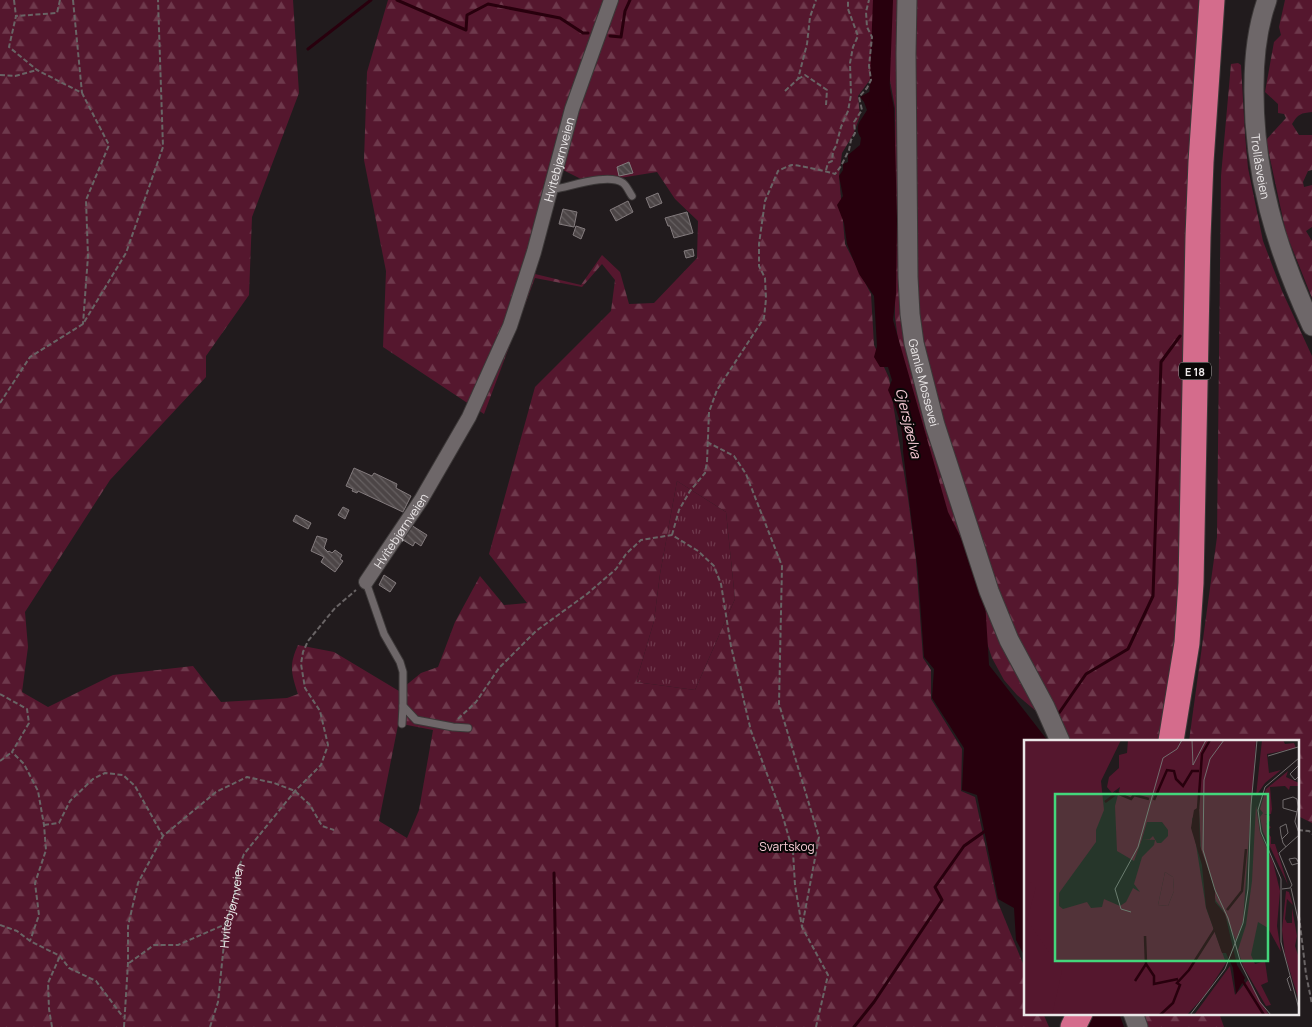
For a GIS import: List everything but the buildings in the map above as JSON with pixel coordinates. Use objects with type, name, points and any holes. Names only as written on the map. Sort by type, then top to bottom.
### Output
[{"type":"highway","name":"E 18","points":[[1171,740],[1187,643],[1191,583],[1194,512],[1198,237],[1212,0]]},
{"type":"highway","name":"E 18","points":[[1181,740],[1197,642],[1202,581],[1210,152],[1221,0]]},
{"type":"highway","points":[[1073,1027],[1080,1014]]},
{"type":"highway","points":[[1086,1027],[1092,1014]]},
{"type":"main road","name":"Gamle Mossevei","points":[[907,0],[908,277],[914,343],[935,425],[989,591],[1009,640],[1045,707],[1060,740]]},
{"type":"main road","name":"Trollåsveien","points":[[1267,0],[1258,33],[1254,69],[1254,111],[1259,163],[1269,216],[1293,284],[1312,326]]},
{"type":"main road","points":[[1133,1014],[1138,1027]]},
{"type":"street","name":"Hvitebjørnveien","points":[[366,582],[421,500],[469,417],[510,326],[534,252],[572,109],[611,0]]},
{"type":"lane","points":[[551,189],[610,179],[623,184],[632,196]]},
{"type":"lane","points":[[366,582],[384,634],[400,662],[403,672],[402,724]]},
{"type":"lane","points":[[403,706],[416,720],[468,728]]},
{"type":"path","points":[[14,0],[16,16],[9,47],[37,70],[82,92]]},
{"type":"path","points":[[16,16],[57,13],[60,0]]},
{"type":"path","points":[[72,0],[82,92],[109,145],[86,200],[88,256],[82,324]]},
{"type":"path","points":[[0,403],[30,357],[82,324],[126,253],[163,148],[158,0]]},
{"type":"path","points":[[798,79],[807,44],[810,17],[816,0]]},
{"type":"path","points":[[826,170],[828,163],[832,162],[833,151],[840,127],[848,111],[851,95],[850,63],[853,47],[858,36],[848,9],[848,0]]},
{"type":"path","points":[[672,535],[679,510],[690,491],[705,473],[709,412],[718,390],[764,318],[766,299],[765,278],[759,266],[758,244],[765,200],[778,171],[792,165],[817,171],[826,170],[835,174],[841,166],[855,133],[854,122],[862,110],[859,97],[871,80],[868,66],[872,37],[867,27],[866,12],[869,0]]},
{"type":"path","points":[[0,75],[14,76],[37,70]]},
{"type":"path","points":[[785,91],[805,75],[827,90],[826,105]]},
{"type":"path","points":[[707,442],[734,456],[746,474],[782,566],[779,704],[819,837],[802,927]]},
{"type":"path","points":[[453,727],[460,715],[476,702],[499,668],[536,631],[587,594],[616,568],[626,554],[641,540],[672,535],[698,551],[714,566],[721,584],[731,646],[751,731],[783,817],[793,852],[795,885],[802,927],[828,975],[816,1027]]},
{"type":"path","name":"Hvitebjørnveien","points":[[210,1027],[218,1002],[226,924],[235,894],[237,872],[244,854],[295,791],[321,765],[328,746],[320,711],[305,688],[301,664],[302,652],[308,640],[335,608],[366,582]]},
{"type":"path","points":[[0,694],[27,709],[29,723],[12,752],[0,761]]},
{"type":"path","points":[[12,752],[24,764],[38,791],[44,825],[46,850],[35,883],[39,915],[30,941]]},
{"type":"path","points":[[44,825],[60,824],[70,801],[93,779],[105,774],[123,775],[135,786],[163,836]]},
{"type":"path","points":[[124,1027],[128,926],[138,883],[163,836],[216,792],[247,778],[274,783],[295,791],[310,805],[322,826],[334,830]]},
{"type":"path","points":[[1300,830],[1312,834]]},
{"type":"path","points":[[128,963],[154,945],[178,945],[226,924]]},
{"type":"path","points":[[1300,924],[1312,1004]]},
{"type":"path","points":[[0,925],[60,956],[70,968],[96,981],[124,1018]]},
{"type":"path","points":[[52,1027],[48,983],[60,956]]},
{"type":"green space","name":"Svartskog","points":[[0,0],[293,0],[299,93],[252,217],[249,295],[206,356],[206,377],[110,480],[25,612],[28,647],[22,692],[48,707],[113,675],[193,666],[221,702],[287,698],[298,694],[292,664],[298,645],[334,652],[399,691],[421,673],[438,667],[455,622],[480,576],[504,605],[527,603],[489,554],[535,387],[611,311],[615,280],[602,264],[582,287],[535,278],[484,414],[383,347],[386,271],[364,160],[367,72],[388,0],[1206,0],[1189,537],[1165,740],[1055,740],[1037,712],[1017,695],[1004,680],[992,658],[929,470],[900,355],[895,317],[895,108],[889,75],[872,77],[858,96],[860,116],[853,135],[842,153],[839,176],[845,244],[871,294],[874,345],[889,378],[916,560],[923,658],[931,670],[931,699],[962,749],[961,791],[975,797],[997,900],[1024,966],[1024,1014],[1043,1014],[1049,1027],[0,1027]],"holes":[[[563,170],[589,183],[657,172],[675,199],[698,221],[697,258],[654,303],[629,304],[620,272],[602,255],[581,285],[535,274]],[[677,481],[726,512],[735,599],[695,690],[636,682],[654,621],[660,574]],[[402,724],[433,730],[419,810],[407,838],[379,821],[398,725]]]},
{"type":"green space","points":[[1285,0],[1312,0],[1312,112],[1300,115],[1292,124],[1299,135],[1312,135],[1312,170],[1308,171],[1303,182],[1304,187],[1312,185],[1312,227],[1306,231],[1312,241],[1312,298],[1286,233],[1266,140],[1286,118],[1284,114],[1278,113],[1278,104],[1265,92],[1274,42],[1281,35],[1279,27]]},
{"type":"green space","points":[[1238,63],[1241,65],[1248,168],[1263,241],[1282,291],[1312,356],[1312,823],[1300,817],[1300,740],[1189,740],[1217,537],[1221,176],[1231,64]]},
{"type":"green space","points":[[677,481],[726,512],[735,599],[695,690],[636,682],[654,621],[660,574]]},
{"type":"green space","points":[[1141,1014],[1219,1014],[1224,1027],[1146,1027]]},
{"type":"water","points":[[880,76],[888,78],[894,108],[897,218],[896,294],[893,320],[948,512],[984,584],[989,665],[1047,740],[1024,740],[1024,955],[1016,940],[1014,908],[998,899],[977,795],[962,790],[964,748],[932,698],[934,669],[924,657],[918,572],[901,427],[888,390],[892,380],[888,367],[880,367],[874,357],[877,346],[874,296],[859,274],[847,244],[844,223],[837,205],[843,196],[839,176],[843,170],[843,164],[848,162],[848,155],[860,145],[861,138],[858,127],[867,110],[860,97],[871,91]]},
{"type":"water","points":[[1072,1014],[1119,1014],[1124,1027],[1079,1027]]},
{"type":"waterway","points":[[308,49],[371,0]]},
{"type":"waterway","points":[[397,0],[466,30],[467,15],[488,4],[560,18],[583,33],[588,33]]},
{"type":"waterway","points":[[610,36],[621,37],[625,11],[630,0]]},
{"type":"waterway","name":"Gjersjøelva","points":[[879,103],[883,0]]},
{"type":"waterway","points":[[1059,713],[1086,674],[1128,649],[1153,596],[1161,362],[1180,336]]},
{"type":"waterway","points":[[854,1027],[874,1002],[942,900],[935,887],[964,846],[988,829]]},
{"type":"waterway","points":[[554,873],[557,1027]]}]
